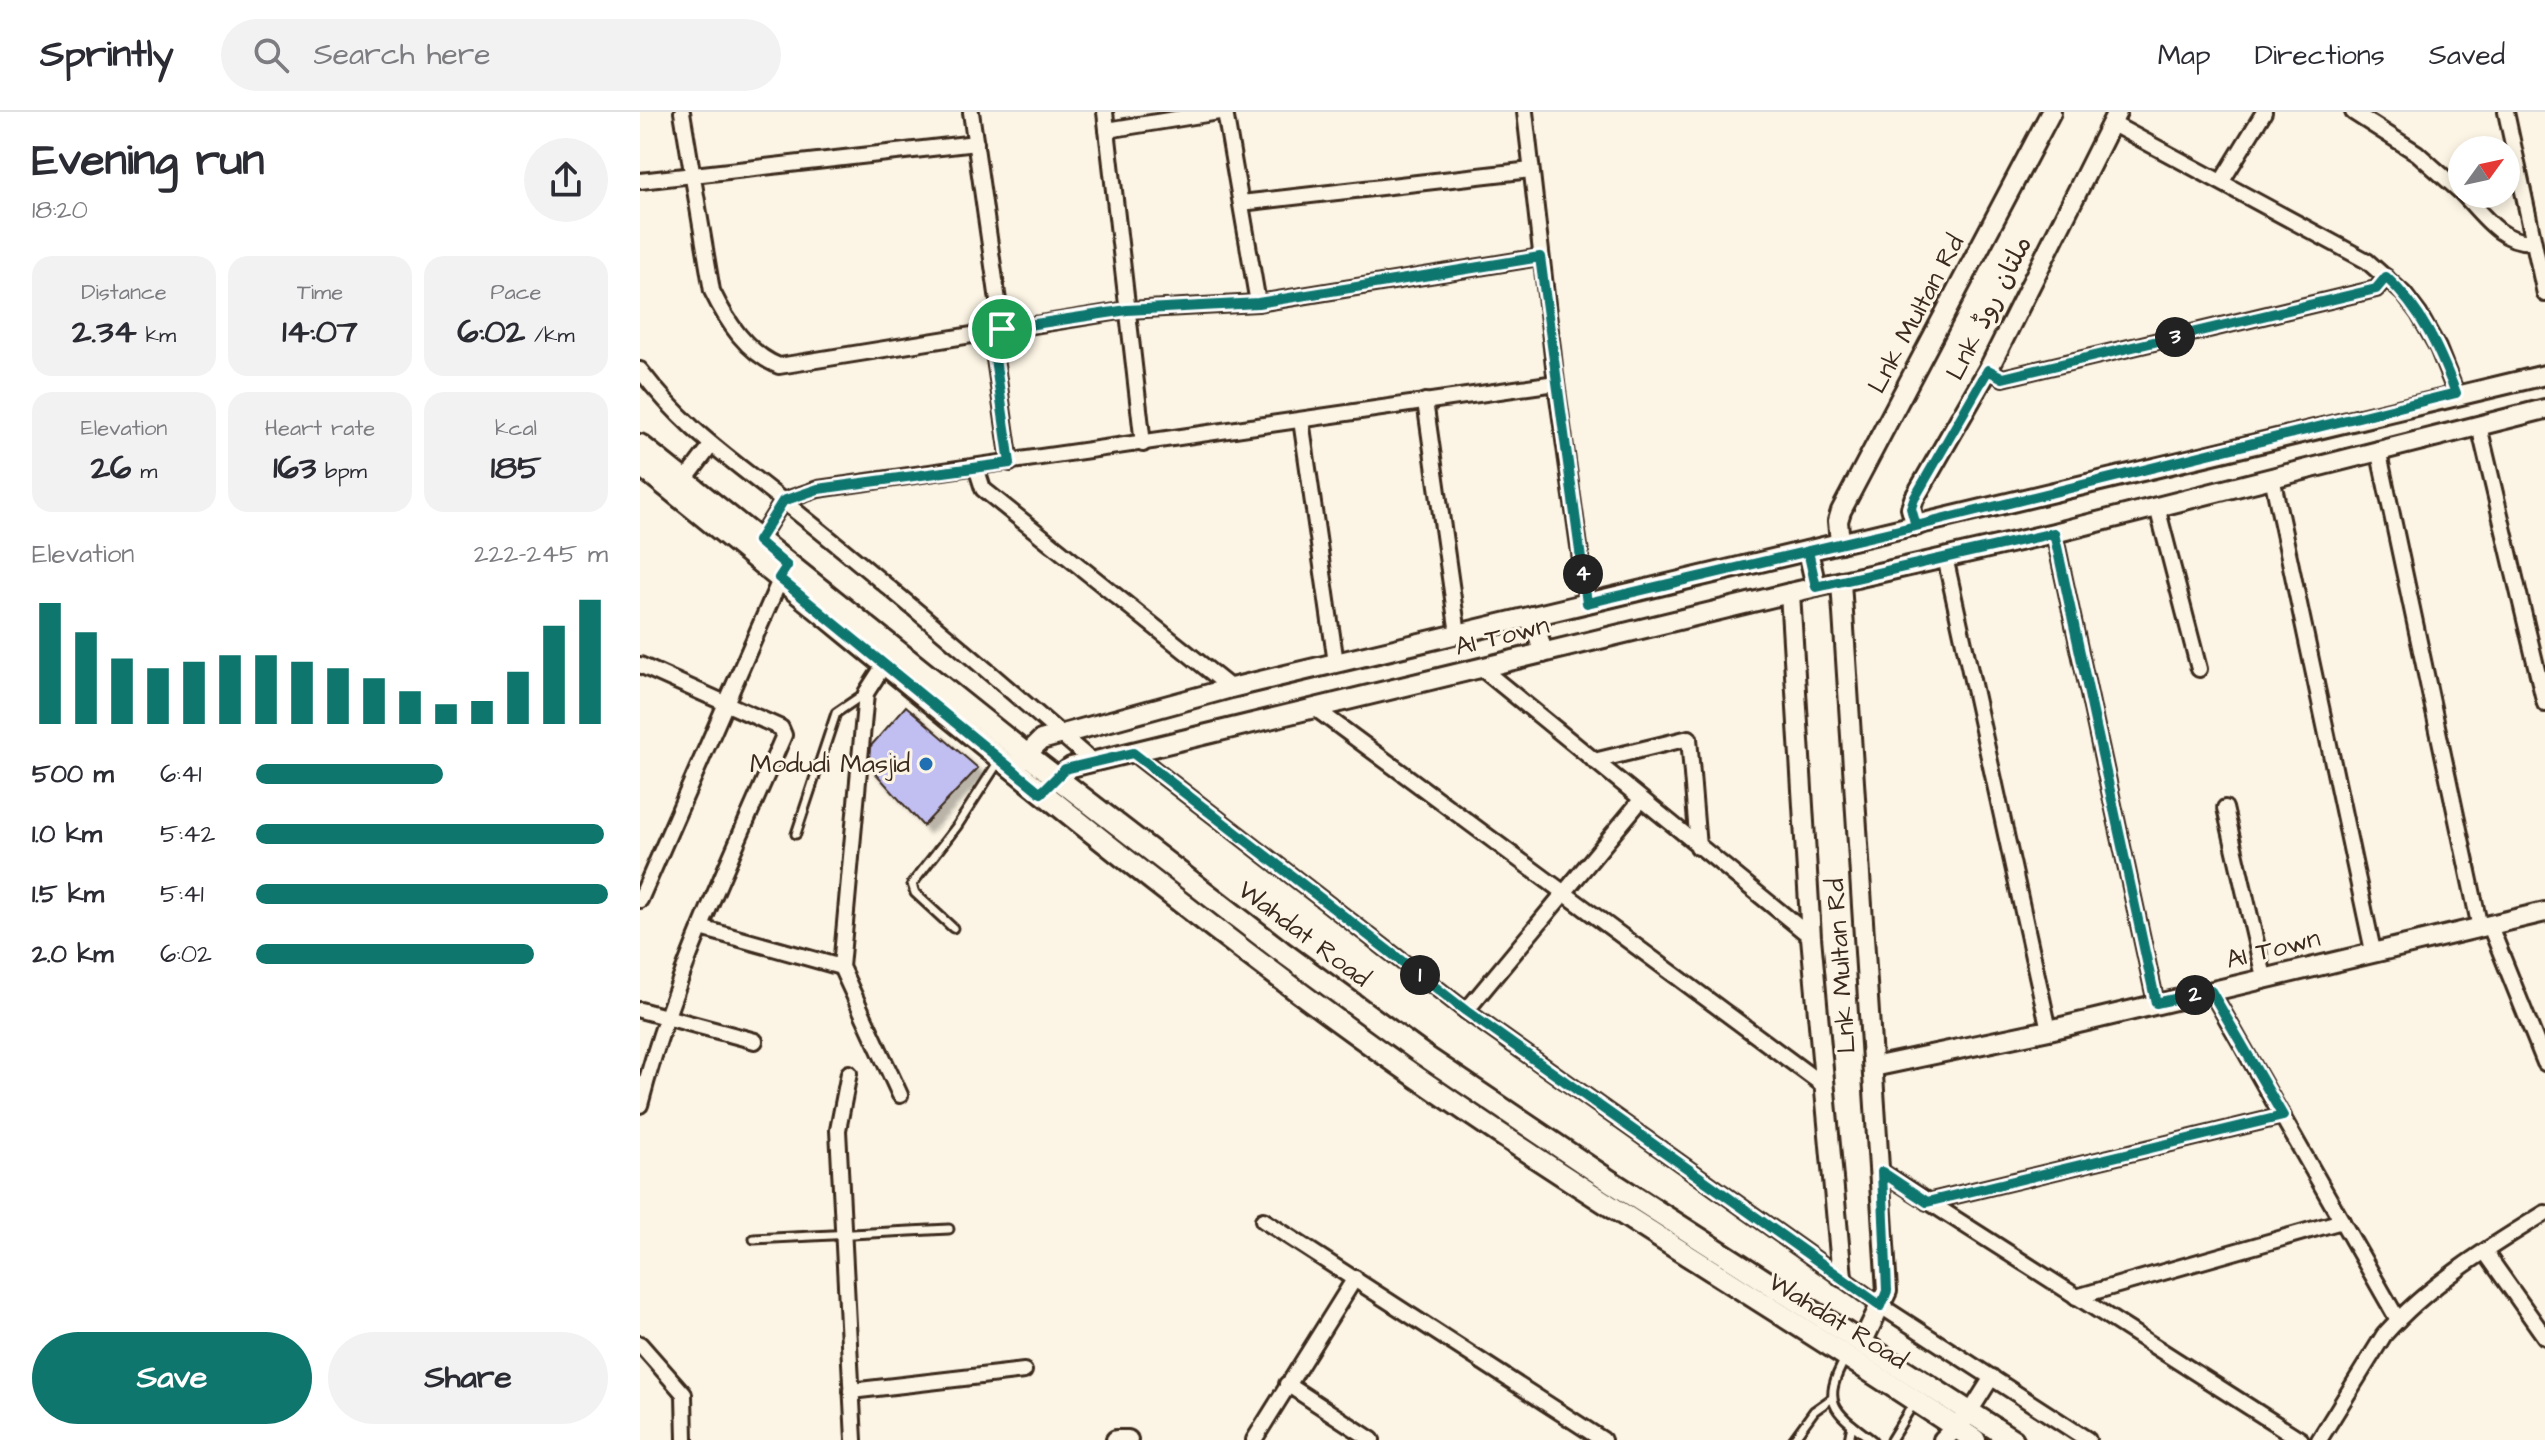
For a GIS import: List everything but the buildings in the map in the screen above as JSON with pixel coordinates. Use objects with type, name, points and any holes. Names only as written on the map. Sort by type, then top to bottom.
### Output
[{"type":"main road","name":"Wahdat Road","points":[[640,445],[680,487],[783,572],[1422,1054],[1610,1181],[1863,1341],[1957,1427],[2013,1440]]},
{"type":"main road","name":"Wahdat Road","points":[[640,465],[680,487],[758,541],[783,572],[884,665],[1005,766],[1407,1070],[1549,1167],[1975,1440]]},
{"type":"street","points":[[682,112],[712,291],[723,314],[763,360],[779,366],[1127,310],[1258,303],[1540,257]]},
{"type":"street","points":[[971,112],[1010,463]]},
{"type":"street","points":[[1105,112],[1143,444]]},
{"type":"street","points":[[1107,130],[1222,112],[1258,303]]},
{"type":"street","points":[[1525,112],[1540,257],[1587,603]]},
{"type":"street","name":"Lnk Multan Rd","points":[[1840,543],[1838,521],[1841,511],[2051,112]]},
{"type":"street","points":[[2222,181],[2264,112]]},
{"type":"street","points":[[2353,112],[2417,153],[2448,181]]},
{"type":"street","points":[[2506,112],[2545,294]]},
{"type":"street","points":[[2114,118],[2367,261],[2419,314],[2438,348],[2456,393]]},
{"type":"street","name":"Lnk ملتان روڈ","points":[[1916,526],[1911,508],[1914,499],[1988,370],[2114,118]]},
{"type":"street","points":[[640,181],[976,143]]},
{"type":"street","points":[[1241,203],[1531,170]]},
{"type":"street","points":[[2476,208],[2498,230],[2516,241],[2533,241]]},
{"type":"street","points":[[1988,370],[2003,378],[2376,289],[2386,277]]},
{"type":"street","points":[[640,370],[677,416],[710,447],[783,501],[1094,763]]},
{"type":"street","points":[[1005,766],[1026,754],[1041,740],[1231,688],[1916,526],[2456,393],[2545,375]]},
{"type":"street","points":[[758,541],[783,501],[818,489],[1556,383]]},
{"type":"street","points":[[1425,401],[1458,634]]},
{"type":"street","name":"AI Town","points":[[1041,793],[1065,769],[1790,593],[2054,533],[2545,409]]},
{"type":"street","points":[[1301,420],[1336,663]]},
{"type":"street","points":[[2479,426],[2545,704]]},
{"type":"street","points":[[680,487],[710,447]]},
{"type":"street","points":[[2378,449],[2485,927],[2545,1063]]},
{"type":"street","points":[[976,467],[983,489],[1231,688]]},
{"type":"street","points":[[2272,477],[2373,951]]},
{"type":"street","points":[[2157,507],[2199,669]]},
{"type":"street","points":[[2054,533],[2156,1003]]},
{"type":"street","points":[[1808,551],[1816,587]]},
{"type":"street","points":[[1945,557],[2049,1030]]},
{"type":"street","points":[[640,900],[783,572]]},
{"type":"street","name":"Lnk Multan Rd","points":[[1841,582],[1882,1172],[1887,1291],[1863,1341]]},
{"type":"street","name":"Lnk Multan Rd","points":[[1790,593],[1811,937],[1842,1277]]},
{"type":"street","points":[[1533,616],[1543,653]]},
{"type":"street","points":[[640,665],[781,728],[784,735],[646,1060],[640,1105]]},
{"type":"street","points":[[884,665],[866,693],[841,967],[900,1095]]},
{"type":"street","points":[[1481,668],[1811,937]]},
{"type":"street","points":[[1316,709],[1823,1085]]},
{"type":"street","points":[[1594,761],[1689,738],[1698,847]]},
{"type":"street","points":[[1133,753],[1466,1011],[1881,1306],[2088,1440]]},
{"type":"street","points":[[1466,1011],[1641,800]]},
{"type":"street","points":[[2225,808],[2264,977]]},
{"type":"street","name":"AI Town","points":[[1873,1067],[2049,1030],[2545,912]]},
{"type":"street","points":[[701,928],[841,967]]},
{"type":"street","points":[[2211,991],[2398,1320]]},
{"type":"street","points":[[640,1010],[755,1041]]},
{"type":"street","points":[[849,1073],[838,1130],[854,1440]]},
{"type":"street","points":[[1927,1202],[2283,1116]]},
{"type":"street","points":[[1882,1172],[2301,1440]]},
{"type":"street","points":[[2319,1440],[2384,1335],[2398,1320],[2419,1300],[2545,1213]]},
{"type":"street","points":[[1263,1220],[1603,1440]]},
{"type":"street","points":[[2076,1297],[2342,1221]]},
{"type":"street","points":[[2485,1252],[2545,1337]]},
{"type":"street","points":[[1254,1440],[1355,1278]]},
{"type":"street","points":[[640,1344],[684,1394],[685,1440]]},
{"type":"street","points":[[851,1391],[1024,1371]]},
{"type":"street","points":[[1957,1427],[1992,1377]]},
{"type":"street","points":[[1287,1384],[1372,1440]]},
{"type":"street","points":[[1116,1440],[1128,1440]]},
{"type":"lane","points":[[796,834],[836,713],[866,693]]},
{"type":"lane","points":[[953,928],[915,893],[912,884],[1005,766]]},
{"type":"lane","points":[[754,1239],[949,1229]]},
{"type":"lane","points":[[1846,1357],[1834,1380],[1831,1399],[1841,1417],[1872,1440]]},
{"type":"lane","points":[[1793,1440],[1814,1411],[1831,1399]]},
{"type":"lane","points":[[1891,1440],[1915,1401]]},
{"type":"lane","points":[[1849,1440],[1852,1425]]},
{"type":"place","name":"Modudi Masjid","points":[[926,764]]},
{"type":"route","points":[[1002,329],[991,331],[1010,463],[818,489],[783,501],[758,541],[787,566],[779,578],[1041,793],[1065,769],[1133,753],[1466,1011],[1881,1306],[1887,1291],[1882,1172],[1927,1202],[2283,1116],[2211,991],[2156,1003],[2054,533],[1816,587],[1808,551],[1916,526],[1911,508],[1914,499],[1988,370],[2003,378],[2376,289],[2386,277],[2419,314],[2438,348],[2456,393],[1916,526],[1840,543],[1587,603],[1540,257],[1258,303],[1127,310],[1002,329]]}]
